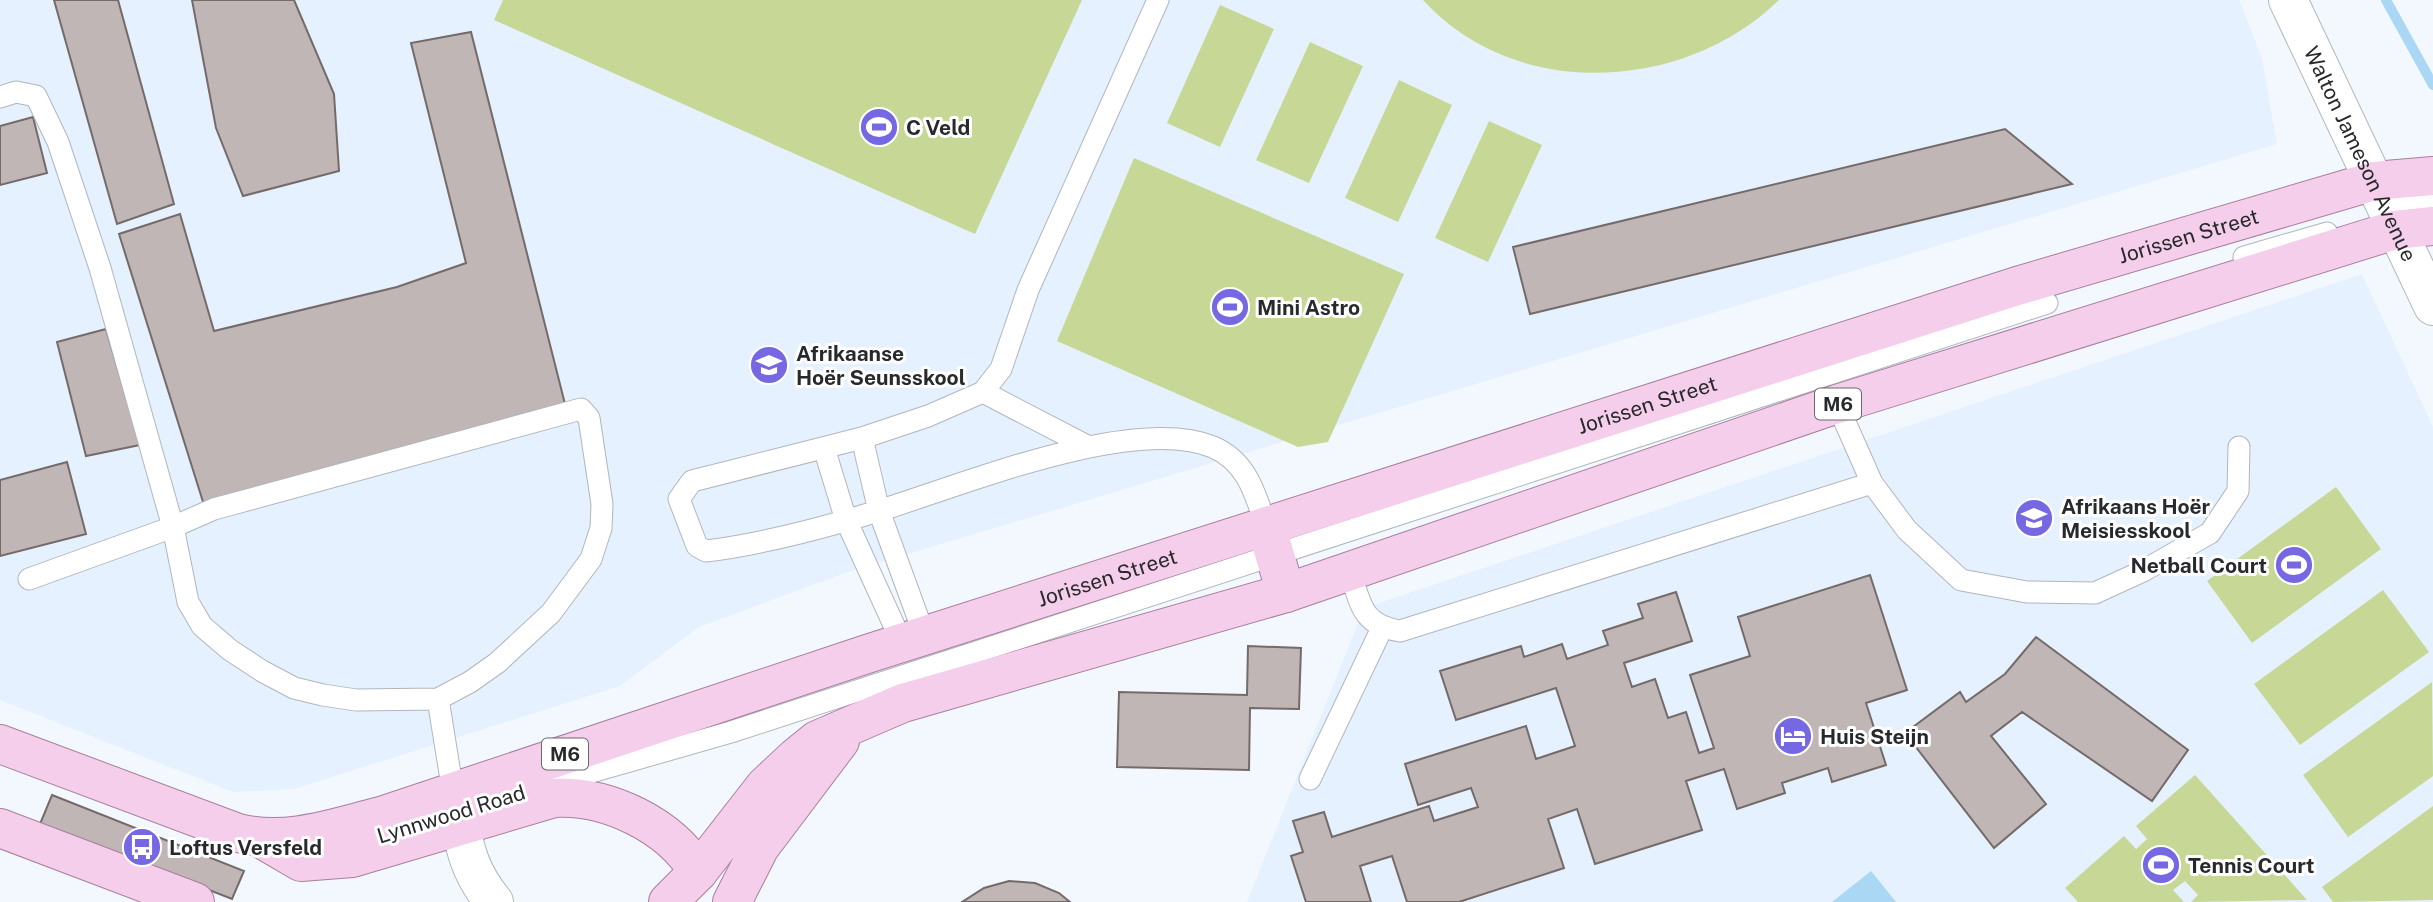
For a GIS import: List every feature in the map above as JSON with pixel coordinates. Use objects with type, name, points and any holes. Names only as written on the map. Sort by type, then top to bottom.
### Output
[{"type":"main road","name":"Jorissen Street","points":[[896,669],[1277,563],[2032,295],[2410,202]]},
{"type":"main road","name":"Jorissen Street","points":[[896,669],[1277,563],[1350,572],[2410,202]]},
{"type":"main road","name":"M6","points":[[668,902],[696,877],[765,786],[817,740],[852,726],[896,669]]},
{"type":"main road","name":"Lynnwood Road","points":[[0,744],[273,847],[286,839],[381,816],[458,811],[896,669]]},
{"type":"main road","points":[[732,902],[760,847],[852,726]]},
{"type":"main road","points":[[458,811],[578,796],[635,816],[665,836],[696,877]]},
{"type":"main road","points":[[0,828],[195,902]]},
{"type":"street","name":"Walton Jameson Avenue","points":[[2288,0],[2410,202],[2433,306]]},
{"type":"street","points":[[458,811],[468,864],[478,883],[494,902]]},
{"type":"lane","points":[[1158,0],[1028,290],[1002,369],[984,392],[862,438],[692,481],[679,499],[697,546],[706,551],[879,511],[1087,446],[1159,438],[1190,440],[1215,448],[1243,471],[1253,487],[1277,563]]},
{"type":"lane","points":[[0,97],[16,92],[36,96],[58,142],[139,399],[173,527],[188,602],[202,626],[230,650],[295,688],[323,695],[356,700],[438,699],[470,682],[520,644],[551,613],[592,559],[601,528],[602,504],[589,418],[581,409],[214,509],[173,527],[29,579]]},
{"type":"lane","name":"Jorissen Street","points":[[1277,563],[2294,241],[2344,229],[2410,202]]},
{"type":"lane","points":[[984,392],[1087,446]]},
{"type":"lane","points":[[1837,404],[1872,483],[1907,530],[1961,580],[2027,592],[2095,593],[2143,571],[2210,533],[2238,491],[2239,447]]},
{"type":"lane","points":[[862,438],[879,511],[896,669]]},
{"type":"lane","points":[[824,448],[896,669]]},
{"type":"lane","points":[[1350,572],[1368,618],[1382,628],[1400,631],[1872,483]]},
{"type":"lane","points":[[1310,779],[1382,628]]},
{"type":"lane","points":[[656,902],[696,877],[751,778],[781,751],[896,669]]},
{"type":"lane","points":[[438,699],[458,811]]},
{"type":"shaded area","name":"Afrikaanse Hoër Seunsskool","points":[[0,0],[2239,0],[2262,58],[2277,144],[848,572],[699,627],[620,686],[294,789],[233,792],[0,700]]},
{"type":"shaded area","name":"Afrikaans Hoër Meisiesskool","points":[[2362,274],[2433,427],[2433,902],[1247,902],[1364,608]]},
{"type":"green space","name":"C Veld","points":[[503,0],[1082,0],[975,234],[494,20]]},
{"type":"green space","points":[[1423,0],[1779,0],[1741,31],[1697,53],[1650,67],[1601,73],[1552,69],[1505,56],[1461,33]]},
{"type":"green space","points":[[1220,5],[1274,29],[1220,147],[1167,123]]},
{"type":"green space","points":[[1310,42],[1363,66],[1309,183],[1256,160]]},
{"type":"green space","points":[[1399,80],[1452,105],[1398,222],[1345,198]]},
{"type":"green space","points":[[1489,121],[1542,145],[1488,262],[1435,238]]},
{"type":"green space","name":"Mini Astro","points":[[1134,158],[1404,274],[1328,442],[1298,447],[1057,341]]},
{"type":"green space","name":"Netball Court","points":[[2336,487],[2381,549],[2252,643],[2207,581]]},
{"type":"green space","points":[[2383,590],[2429,652],[2300,745],[2254,684]]},
{"type":"green space","points":[[2432,682],[2433,776],[2348,837],[2303,775]]},
{"type":"green space","points":[[2195,775],[2307,900],[2191,902],[2198,895],[2185,881],[2173,890],[2184,902],[2078,902],[2065,888],[2124,836],[2136,849],[2147,839],[2136,826]]},
{"type":"green space","points":[[2433,806],[2433,900],[2333,902],[2322,887]]},
{"type":"water","points":[[1871,871],[1896,902],[1832,902]]},
{"type":"building","points":[[54,0],[118,0],[174,204],[117,224]]},
{"type":"building","points":[[192,0],[294,0],[334,94],[339,171],[243,196],[216,128]]},
{"type":"building","points":[[471,32],[565,404],[204,505],[119,234],[180,214],[214,331],[397,287],[466,263],[411,43]]},
{"type":"building","points":[[33,117],[47,173],[0,185],[0,126]]},
{"type":"building","points":[[2005,129],[2072,184],[1530,314],[1513,247]]},
{"type":"building","points":[[106,329],[140,445],[86,456],[57,342]]},
{"type":"building","points":[[67,462],[86,534],[0,556],[0,480]]},
{"type":"building","name":"Huis Steijn","points":[[1870,575],[1907,690],[1866,703],[1886,765],[1832,782],[1828,768],[1782,783],[1785,793],[1737,809],[1724,769],[1686,781],[1702,830],[1595,864],[1577,809],[1548,819],[1564,868],[1459,902],[1407,902],[1392,856],[1360,866],[1371,902],[1306,902],[1291,856],[1303,852],[1293,821],[1324,812],[1332,837],[1429,806],[1434,821],[1478,807],[1471,788],[1418,805],[1405,764],[1526,726],[1536,759],[1575,746],[1556,688],[1456,720],[1440,671],[1521,646],[1524,657],[1562,644],[1567,659],[1608,645],[1603,631],[1643,618],[1638,604],[1676,592],[1692,641],[1624,663],[1632,687],[1655,679],[1668,718],[1686,712],[1699,753],[1714,748],[1690,675],[1750,656],[1738,617]]},
{"type":"building","points":[[2036,637],[2188,750],[2152,801],[2022,712],[1991,736],[2046,804],[1994,848],[1905,733],[1960,692],[1966,702],[2005,674]]},
{"type":"building","points":[[1248,646],[1301,648],[1299,709],[1250,708],[1249,770],[1117,767],[1119,692],[1247,695]]},
{"type":"building","name":"Loftus Versfeld","points":[[52,795],[244,871],[232,899],[40,824]]},
{"type":"building","points":[[1009,881],[1035,883],[1059,893],[1070,902],[962,902],[984,888]]},
{"type":"waterway","points":[[2386,0],[2433,85]]},
{"type":"place","name":"C Veld","points":[[879,127]]},
{"type":"place","name":"Mini Astro","points":[[1230,307]]},
{"type":"place","name":"Afrikaanse Hoër Seunsskool","points":[[769,365]]},
{"type":"place","name":"Afrikaans Hoër Meisiesskool","points":[[2034,518]]},
{"type":"place","name":"Netball Court","points":[[2294,565]]},
{"type":"place","name":"Huis Steijn","points":[[1793,736]]},
{"type":"place","name":"Loftus Versfeld","points":[[142,847]]},
{"type":"place","name":"Tennis Court","points":[[2161,865]]}]
